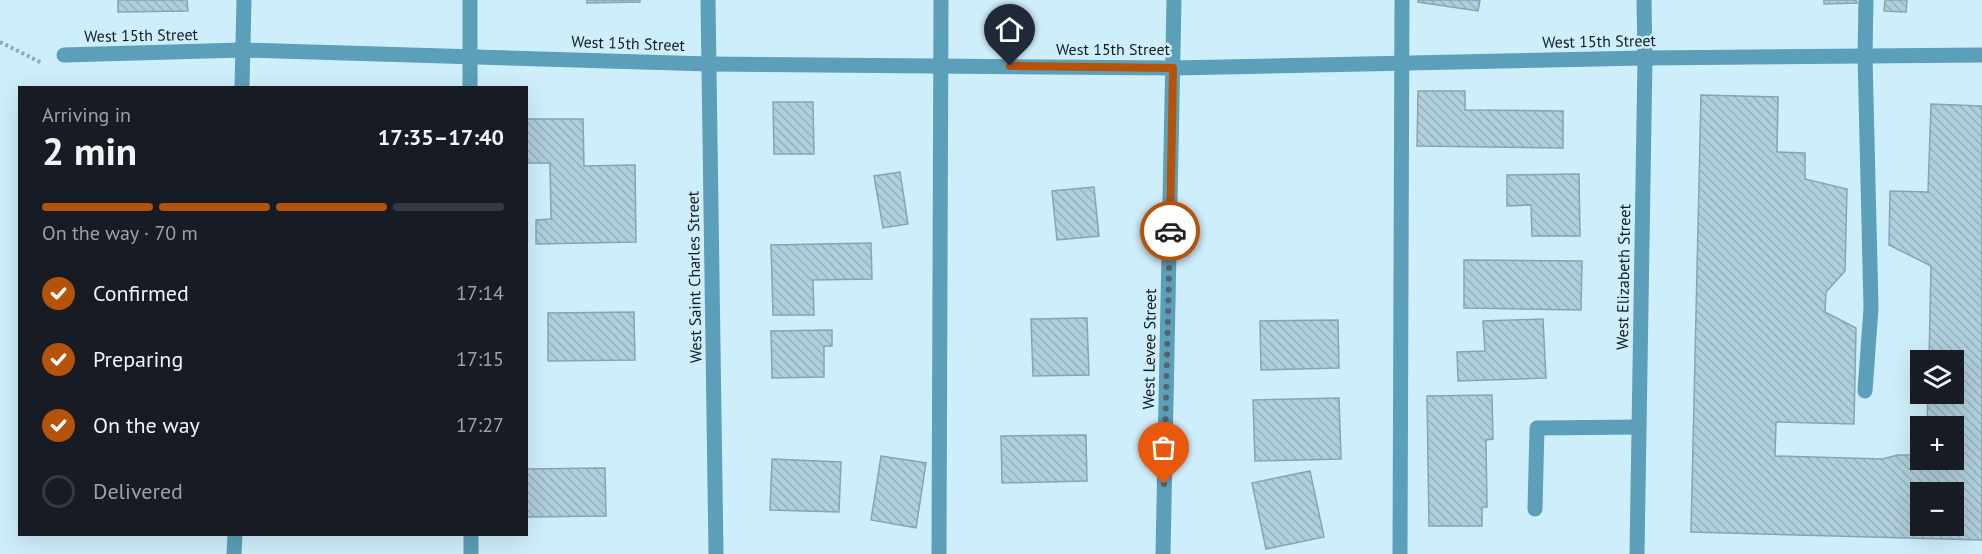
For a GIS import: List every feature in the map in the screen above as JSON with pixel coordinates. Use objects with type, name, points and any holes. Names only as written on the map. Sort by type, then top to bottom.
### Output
[{"type":"street","points":[[242,86],[244,0]]},
{"type":"street","points":[[470,0],[470,86]]},
{"type":"street","name":"West Saint Charles Street","points":[[708,0],[716,554]]},
{"type":"street","points":[[939,554],[941,0]]},
{"type":"street","name":"West Levee Street","points":[[1163,554],[1174,0]]},
{"type":"street","points":[[1400,554],[1402,0]]},
{"type":"street","name":"West Elizabeth Street","points":[[1637,554],[1644,0]]},
{"type":"street","points":[[1865,391],[1871,308],[1865,56],[1866,0]]},
{"type":"street","name":"West 15th Street","points":[[64,54],[242,50],[709,64],[1173,68],[1645,58],[1982,56]]},
{"type":"street","points":[[1536,509],[1538,428],[1639,427]]},
{"type":"street","points":[[234,554],[235,536]]},
{"type":"street","points":[[471,536],[471,554]]},
{"type":"path","points":[[0,42],[41,63],[64,54]]},
{"type":"building","points":[[118,0],[187,0],[188,11],[118,12]]},
{"type":"building","points":[[587,0],[640,0],[640,2],[587,3]]},
{"type":"building","points":[[1418,0],[1480,0],[1478,11],[1418,2]]},
{"type":"building","points":[[1824,0],[1856,0],[1857,3],[1824,4]]},
{"type":"building","points":[[1885,0],[1907,0],[1906,12],[1884,11]]},
{"type":"building","points":[[1418,91],[1465,91],[1465,110],[1563,111],[1563,148],[1417,146]]},
{"type":"building","points":[[1701,95],[1778,97],[1777,152],[1805,153],[1805,179],[1847,189],[1845,271],[1826,292],[1825,312],[1856,328],[1854,424],[1776,422],[1775,456],[1882,459],[1910,455],[1910,470],[1964,470],[1964,416],[1927,416],[1928,404],[1964,404],[1964,350],[1929,350],[1931,266],[1889,245],[1890,191],[1928,192],[1931,104],[1982,106],[1982,540],[1691,532]]},
{"type":"building","points":[[773,102],[813,102],[814,154],[774,154]]},
{"type":"building","points":[[528,119],[583,119],[584,166],[635,165],[636,242],[536,244],[536,220],[551,219],[550,163],[528,163]]},
{"type":"building","points":[[900,172],[908,224],[883,228],[874,176]]},
{"type":"building","points":[[1579,174],[1580,236],[1532,236],[1531,205],[1507,206],[1507,175]]},
{"type":"building","points":[[1094,187],[1099,236],[1057,240],[1052,191]]},
{"type":"building","points":[[871,243],[872,279],[813,280],[814,315],[773,315],[771,245]]},
{"type":"building","points":[[1464,260],[1582,261],[1581,310],[1464,308]]},
{"type":"building","points":[[634,312],[635,360],[548,361],[548,313]]},
{"type":"building","points":[[1087,318],[1089,375],[1033,376],[1031,319]]},
{"type":"building","points":[[1543,319],[1546,378],[1458,381],[1457,352],[1485,351],[1483,321]]},
{"type":"building","points":[[1338,320],[1339,368],[1261,370],[1260,321]]},
{"type":"building","points":[[832,330],[832,346],[824,346],[824,377],[772,378],[771,331]]},
{"type":"building","points":[[1492,395],[1493,439],[1486,440],[1487,507],[1482,507],[1482,526],[1429,526],[1427,396]]},
{"type":"building","points":[[1339,398],[1341,459],[1255,461],[1253,400]]},
{"type":"building","points":[[1086,435],[1087,481],[1002,483],[1001,436]]},
{"type":"building","points":[[881,456],[926,463],[916,528],[871,520]]},
{"type":"building","points":[[772,459],[841,462],[839,512],[770,510]]},
{"type":"building","points":[[605,468],[606,516],[528,517],[528,469]]},
{"type":"building","points":[[1310,471],[1324,537],[1266,549],[1252,483]]},
{"type":"way so far","points":[[1164,484],[1170,231]]},
{"type":"route","points":[[1010,66],[1173,68],[1170,231]]}]
